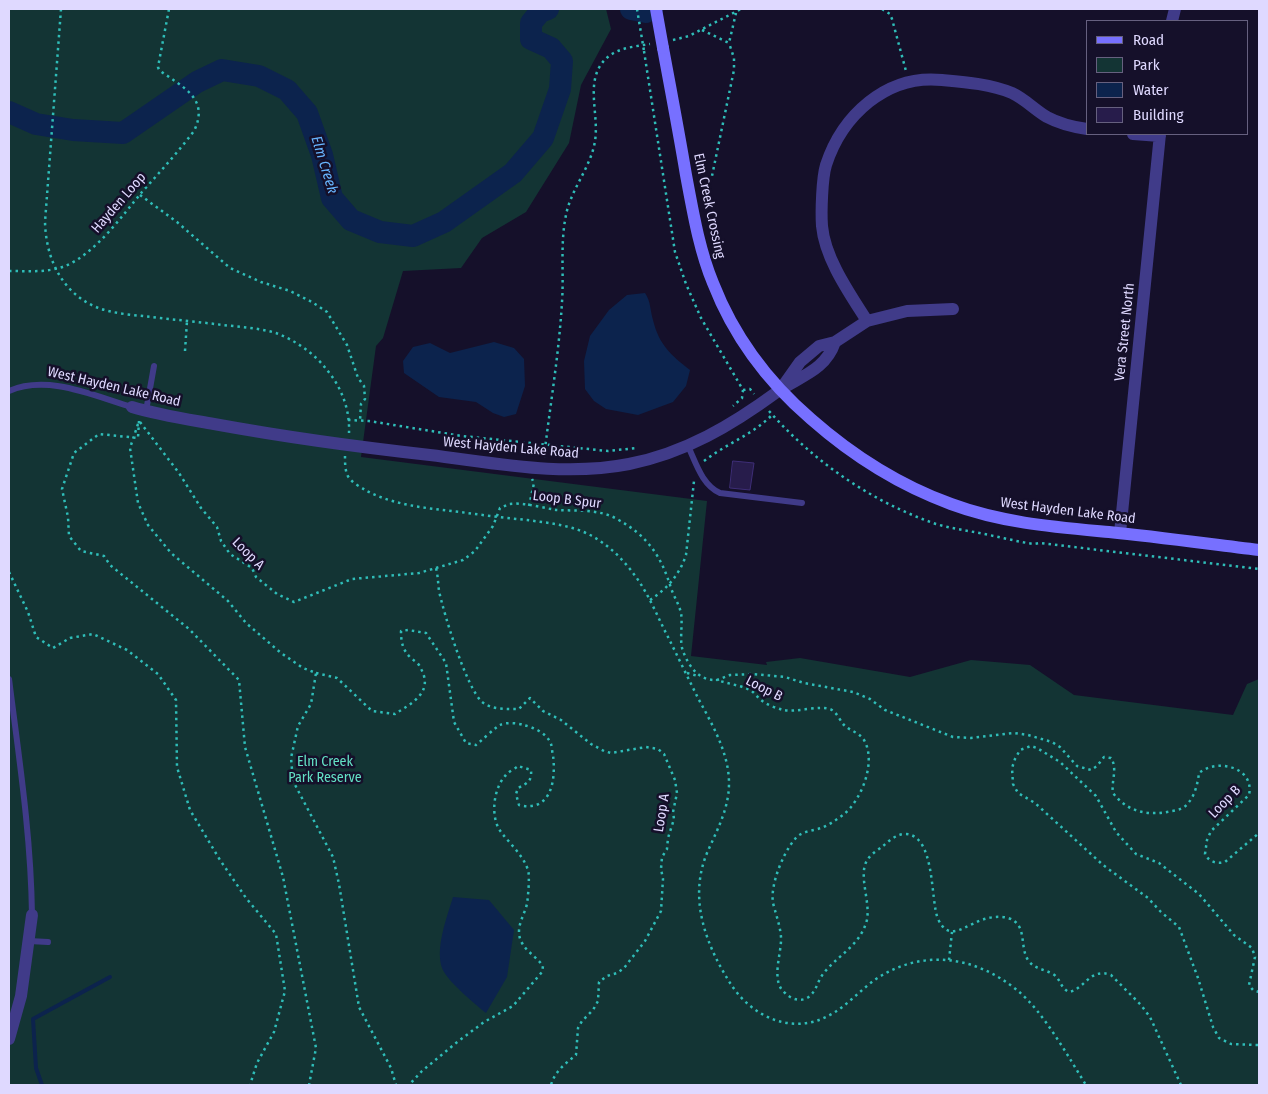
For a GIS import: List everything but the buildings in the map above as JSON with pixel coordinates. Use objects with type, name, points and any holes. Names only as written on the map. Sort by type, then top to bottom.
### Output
[{"type":"main road","name":"Elm Creek Crossing","points":[[656,9],[695,223],[706,264],[720,301],[738,336],[759,366],[780,390]]},
{"type":"main road","name":"West Hayden Lake Road","points":[[780,390],[818,425],[854,454],[893,478],[933,497],[974,512],[1014,521],[1259,550]]},
{"type":"street","points":[[867,322],[837,272],[822,227],[825,167],[847,123],[865,104],[885,91],[909,82],[939,79],[978,84],[1013,94],[1048,117],[1068,126],[1086,129]]},
{"type":"street","name":"Vera Street North","points":[[1120,533],[1160,135]]},
{"type":"street","points":[[780,390],[812,372],[831,354],[835,342],[867,322],[907,311],[953,309]]},
{"type":"street","name":"West Hayden Lake Road","points":[[132,407],[143,416],[337,444],[538,468],[574,470],[618,466],[647,460],[688,446],[732,423],[780,390]]},
{"type":"street","points":[[9,1039],[21,996],[32,915]]},
{"type":"lane","points":[[143,416],[154,366]]},
{"type":"lane","name":"West Hayden Lake Road","points":[[9,391],[32,384],[52,385],[132,407]]},
{"type":"lane","points":[[688,446],[698,468],[713,490],[720,493],[802,503]]},
{"type":"lane","points":[[9,679],[28,825],[32,915]]},
{"type":"lane","points":[[29,941],[48,942]]},
{"type":"path","points":[[61,9],[48,163],[45,234],[50,258],[62,280],[75,293],[96,307],[130,314],[263,330],[296,343],[320,361],[332,376],[344,400],[348,420],[348,439]]},
{"type":"path","name":"Hayden Loop","points":[[9,271],[48,271],[55,269],[71,263],[97,244],[194,131],[199,122],[200,107],[194,97],[159,70],[158,63],[170,9]]},
{"type":"path","points":[[637,9],[675,252],[701,318],[743,390],[742,398],[731,407]]},
{"type":"path","points":[[529,506],[534,483],[531,478],[538,468],[546,444],[562,302],[566,212],[589,161],[595,141],[595,89],[597,74],[604,60],[615,51],[661,44],[684,38],[741,9]]},
{"type":"path","points":[[882,9],[890,14],[892,19],[909,82]]},
{"type":"path","points":[[706,178],[712,176],[732,82],[734,58],[729,43],[736,12]]},
{"type":"path","points":[[702,30],[729,43]]},
{"type":"path","points":[[140,195],[177,222],[230,268],[261,282],[290,291],[327,312],[346,345],[358,378],[364,386],[365,395],[361,404],[360,421]]},
{"type":"path","points":[[185,351],[187,321]]},
{"type":"path","points":[[743,390],[750,389]]},
{"type":"path","points":[[650,600],[670,583],[682,566],[686,555],[694,479],[698,468],[702,462],[749,434],[772,415]]},
{"type":"path","points":[[143,416],[130,448],[138,503],[148,525],[171,553],[228,601],[246,623],[288,658],[303,668],[337,678],[372,711],[395,714],[420,698],[425,683],[420,666],[405,653],[401,639],[402,631],[426,633],[446,663],[454,722],[466,743],[476,745],[500,724],[518,723],[537,728],[551,742],[555,770],[549,795],[536,805],[525,806],[519,804],[516,794],[518,788],[532,777],[531,770],[518,766],[506,775],[496,794],[495,819],[500,831],[516,848],[528,871],[527,903],[519,927],[519,938],[528,952],[539,960],[543,966],[542,972],[513,1006],[484,1022],[456,1043],[408,1085]]},
{"type":"path","name":"Loop A","points":[[143,416],[154,438],[201,508],[217,527],[221,541],[230,554],[252,568],[256,577],[277,594],[294,602],[352,580],[419,573],[436,568],[439,589],[460,661],[474,691],[483,702],[501,710],[519,709],[530,698],[543,711],[561,720],[591,744],[611,753],[646,747],[658,749],[664,754],[675,780],[677,793],[673,812],[674,819],[668,838],[667,849],[662,857],[661,911],[645,941],[624,968],[599,982],[598,1001],[578,1028],[576,1055],[562,1067],[553,1078],[551,1085]]},
{"type":"path","points":[[348,420],[462,436],[608,451],[644,447]]},
{"type":"path","points":[[134,437],[99,434],[74,453],[62,489],[68,518],[69,536],[81,551],[104,556],[110,565],[189,629],[239,680],[245,747],[283,877],[316,1048],[309,1085]]},
{"type":"path","points":[[345,452],[346,471],[350,480],[374,495],[395,503],[412,506],[560,525],[580,530],[596,538],[615,552],[628,566],[650,600],[718,738],[727,762],[729,791],[724,814],[706,857],[700,879],[700,906],[706,936],[723,970],[744,1001],[758,1012],[778,1021],[793,1024],[810,1023],[831,1015],[886,973],[920,961],[949,960],[968,963],[982,969],[1021,993],[1040,1016],[1086,1085]]},
{"type":"path","name":"Loop B Spur","points":[[496,517],[500,508],[512,503],[600,513],[616,518],[649,542],[665,568],[681,611],[682,648],[689,662],[701,677]]},
{"type":"path","points":[[436,568],[464,560],[475,551],[493,526],[496,517]]},
{"type":"path","points":[[9,572],[28,612],[36,637],[53,648],[70,638],[93,634],[127,650],[158,674],[176,700],[177,767],[190,810],[220,860],[246,898],[276,934],[285,991],[274,1032],[257,1063],[250,1085]]},
{"type":"path","points":[[686,672],[710,681],[717,680]]},
{"type":"path","points":[[316,673],[311,704],[298,726],[291,758],[293,781],[333,857],[340,884],[359,1008],[391,1068],[396,1085]]},
{"type":"path","name":"Loop B","points":[[717,680],[730,675],[762,674],[785,677],[804,683],[853,692],[870,699],[885,710],[953,737],[971,738],[1014,733],[1042,738],[1060,747],[1077,766],[1083,769],[1090,770],[1094,768],[1104,757],[1112,758],[1115,767],[1112,780],[1113,793],[1126,806],[1146,814],[1165,813],[1179,810],[1185,806],[1190,802],[1198,783],[1199,773],[1205,768],[1220,766],[1235,768],[1243,773],[1249,781],[1249,795],[1211,831],[1207,840],[1205,854],[1210,860],[1221,863],[1225,862],[1259,833]]},
{"type":"path","name":"Loop B","points":[[717,680],[750,690],[766,704],[781,710],[802,711],[823,708],[833,711],[843,724],[858,733],[864,740],[867,749],[868,774],[854,803],[844,814],[830,824],[797,836],[777,874],[773,902],[779,920],[782,946],[778,975],[779,985],[784,993],[798,1000],[810,997],[824,972],[858,938],[867,922],[864,872],[866,862],[870,856],[886,843],[901,834],[915,837],[927,856],[936,914],[944,928],[952,932]]},
{"type":"path","points":[[1259,992],[1252,990],[1248,984],[1256,957],[1252,948],[1234,935],[1199,894],[1159,863],[1136,854],[1116,832],[1096,796],[1053,756],[1031,746],[1020,750],[1012,768],[1013,784],[1018,793],[1035,803],[1103,865],[1148,898],[1178,927],[1219,1038],[1231,1044],[1259,1045]]},
{"type":"path","points":[[949,960],[952,932],[986,919],[1006,918],[1016,922],[1021,929],[1023,948],[1031,964],[1055,976],[1066,991],[1074,991],[1083,982],[1096,974],[1105,973],[1111,975],[1141,1005],[1150,1017],[1181,1085]]},
{"type":"green space","name":"Elm Creek Park Reserve","points":[[9,9],[606,9],[611,29],[581,85],[569,143],[526,212],[482,238],[461,268],[403,271],[383,338],[376,346],[361,457],[707,501],[691,656],[767,665],[766,662],[800,658],[910,677],[971,660],[1030,665],[1074,695],[1233,715],[1247,684],[1259,679],[1259,1085],[9,1085]]},
{"type":"water","points":[[645,293],[662,343],[690,370],[686,386],[673,402],[638,415],[606,409],[594,401],[585,389],[584,361],[590,336],[609,310],[627,295]]},
{"type":"water","points":[[494,342],[514,348],[524,359],[525,386],[516,414],[504,417],[493,413],[476,402],[439,397],[404,373],[403,361],[413,347],[430,343],[450,353]]},
{"type":"water","points":[[453,897],[489,900],[514,930],[507,977],[486,1013],[463,994],[444,972],[441,964],[440,945]]},
{"type":"waterway","name":"Elm Creek","points":[[9,112],[36,124],[73,130],[123,133],[197,82],[222,70],[259,76],[287,90],[307,113],[322,155],[332,198],[351,220],[380,232],[413,236],[444,222],[513,173],[543,138],[560,89],[562,61],[551,48],[531,39],[531,23],[540,12],[548,9]]},
{"type":"waterway","name":"Elm Creek","points":[[631,9],[646,12],[652,9]]},
{"type":"waterway","points":[[42,1085],[36,1068],[33,1019],[110,977]]}]
